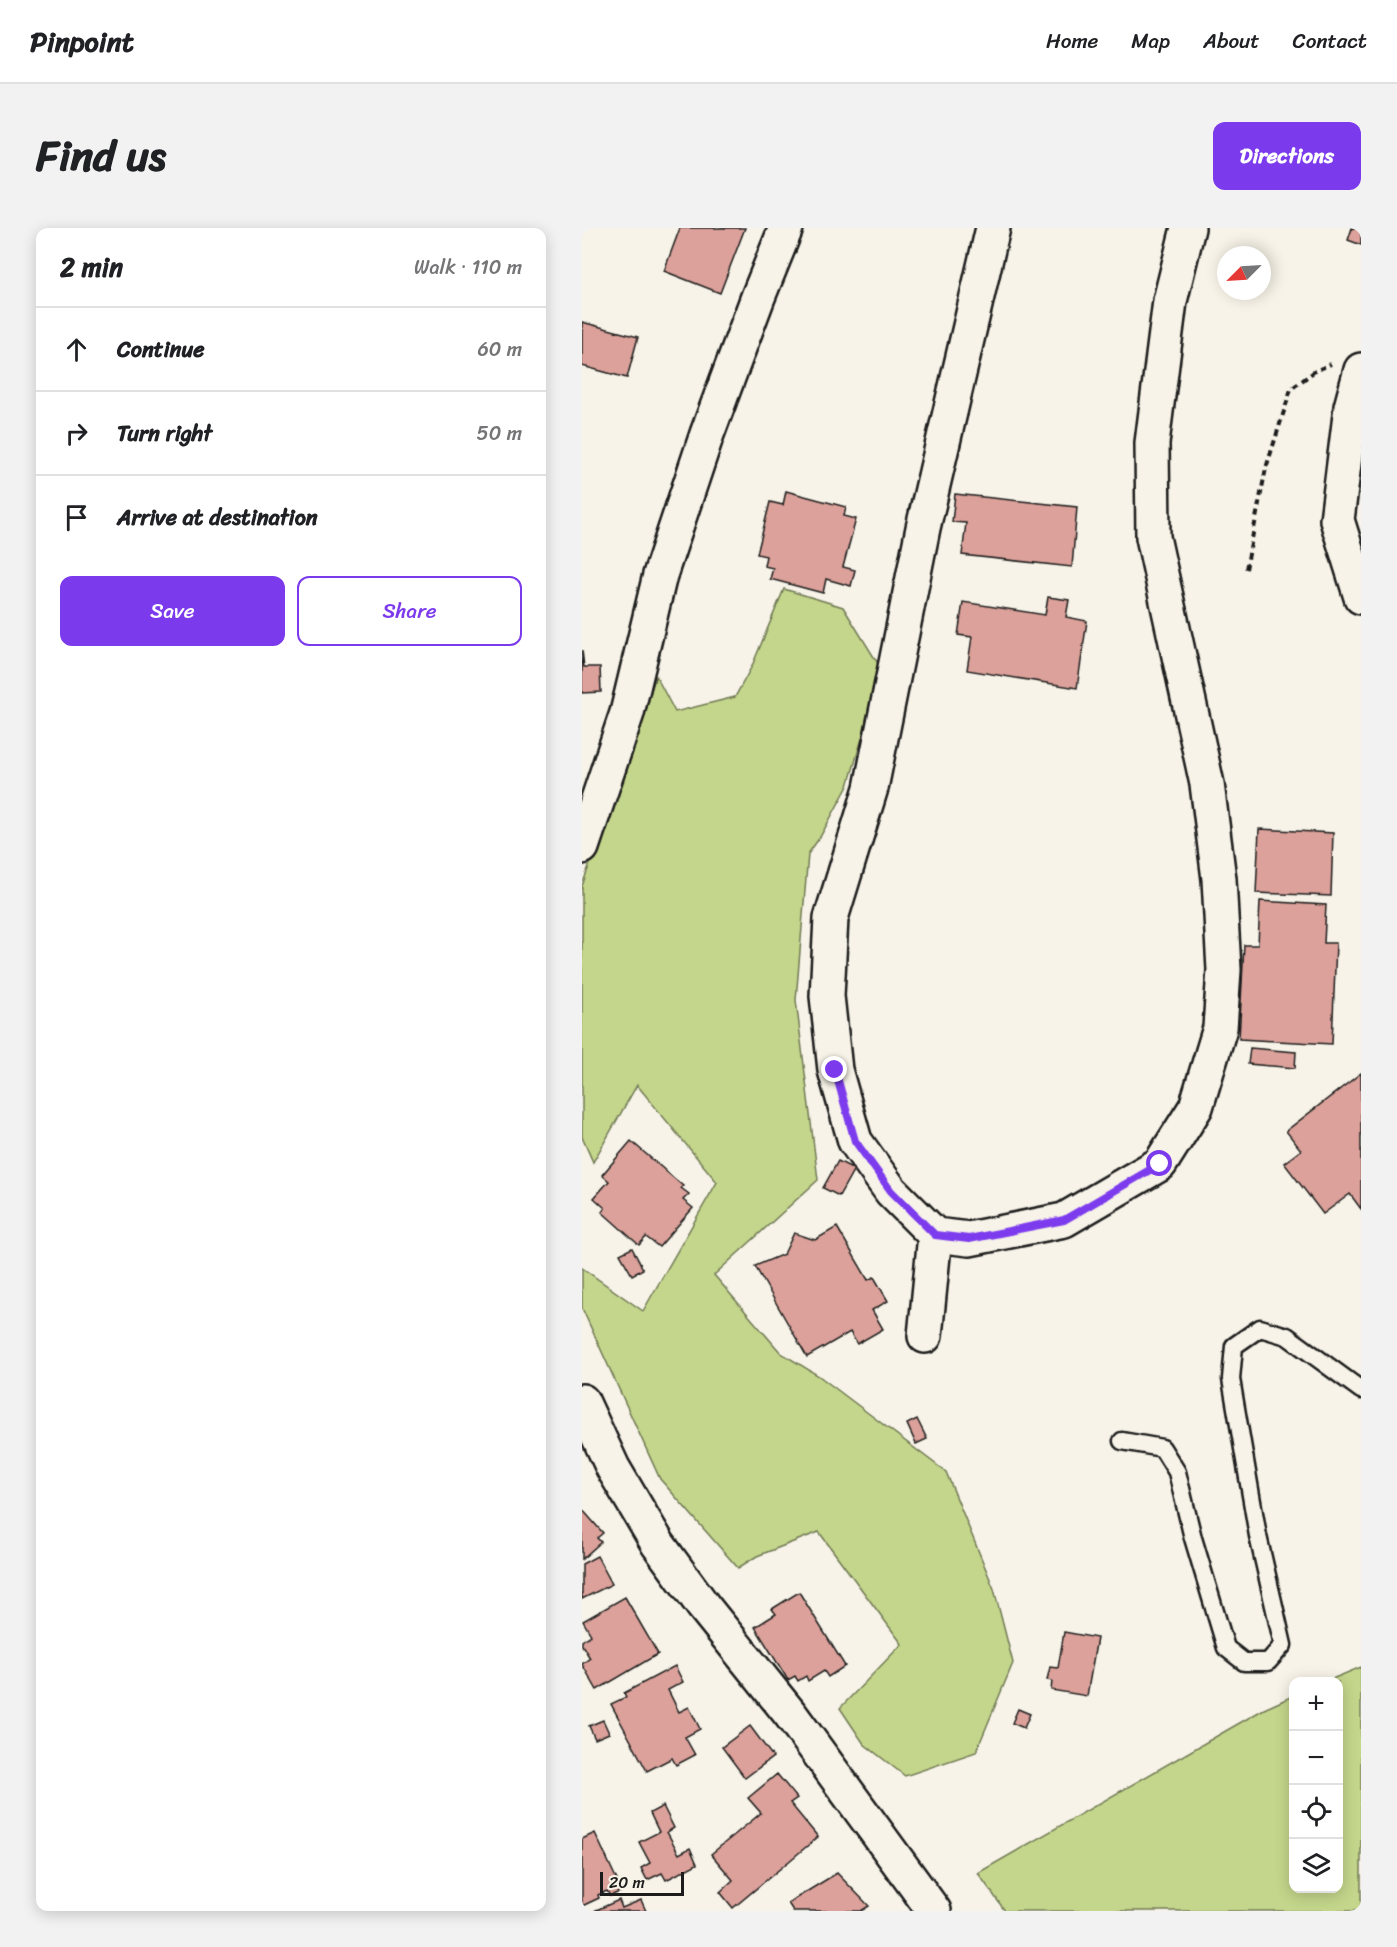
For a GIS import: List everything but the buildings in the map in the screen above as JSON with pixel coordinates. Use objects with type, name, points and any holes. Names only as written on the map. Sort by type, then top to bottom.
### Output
[{"type":"street","points":[[582,848],[627,713],[660,574],[707,434],[786,228]]},
{"type":"street","points":[[993,228],[923,528],[871,788],[831,918],[827,996],[835,1070],[855,1141],[891,1191],[935,1235],[969,1239],[1064,1220],[1160,1164],[1196,1107],[1220,1028],[1224,970],[1219,879],[1207,784],[1153,537],[1152,442],[1170,301],[1188,228]]},
{"type":"street","points":[[1347,366],[1351,407],[1336,520],[1361,597]]},
{"type":"street","points":[[925,1336],[935,1235]]},
{"type":"street","points":[[582,1401],[613,1468],[658,1544],[791,1715],[934,1911]]},
{"type":"lane","points":[[1122,1441],[1162,1448],[1177,1472],[1193,1538],[1226,1648],[1244,1662],[1268,1662],[1283,1645],[1258,1536],[1233,1390],[1234,1347],[1260,1328],[1287,1336],[1361,1390]]},
{"type":"path","points":[[1246,569],[1266,468],[1291,389],[1316,371],[1347,366]]},
{"type":"green space","points":[[784,589],[843,607],[882,670],[848,786],[808,854],[796,1000],[818,1180],[714,1275],[781,1353],[819,1376],[946,1472],[994,1589],[1013,1663],[976,1752],[905,1776],[864,1744],[840,1708],[902,1644],[819,1532],[757,1556],[738,1568],[660,1479],[582,1308],[582,1268],[643,1311],[717,1182],[637,1085],[593,1162],[582,1137],[582,886],[656,676],[675,712],[735,697],[752,666]]},
{"type":"green space","points":[[1361,1667],[1361,1911],[1005,1911],[978,1873],[1264,1709],[1289,1698],[1289,1893],[1343,1893],[1343,1677],[1337,1677]]},
{"type":"route","points":[[835,1070],[855,1141],[891,1191],[935,1235],[969,1239],[1064,1220],[1160,1164]]}]
